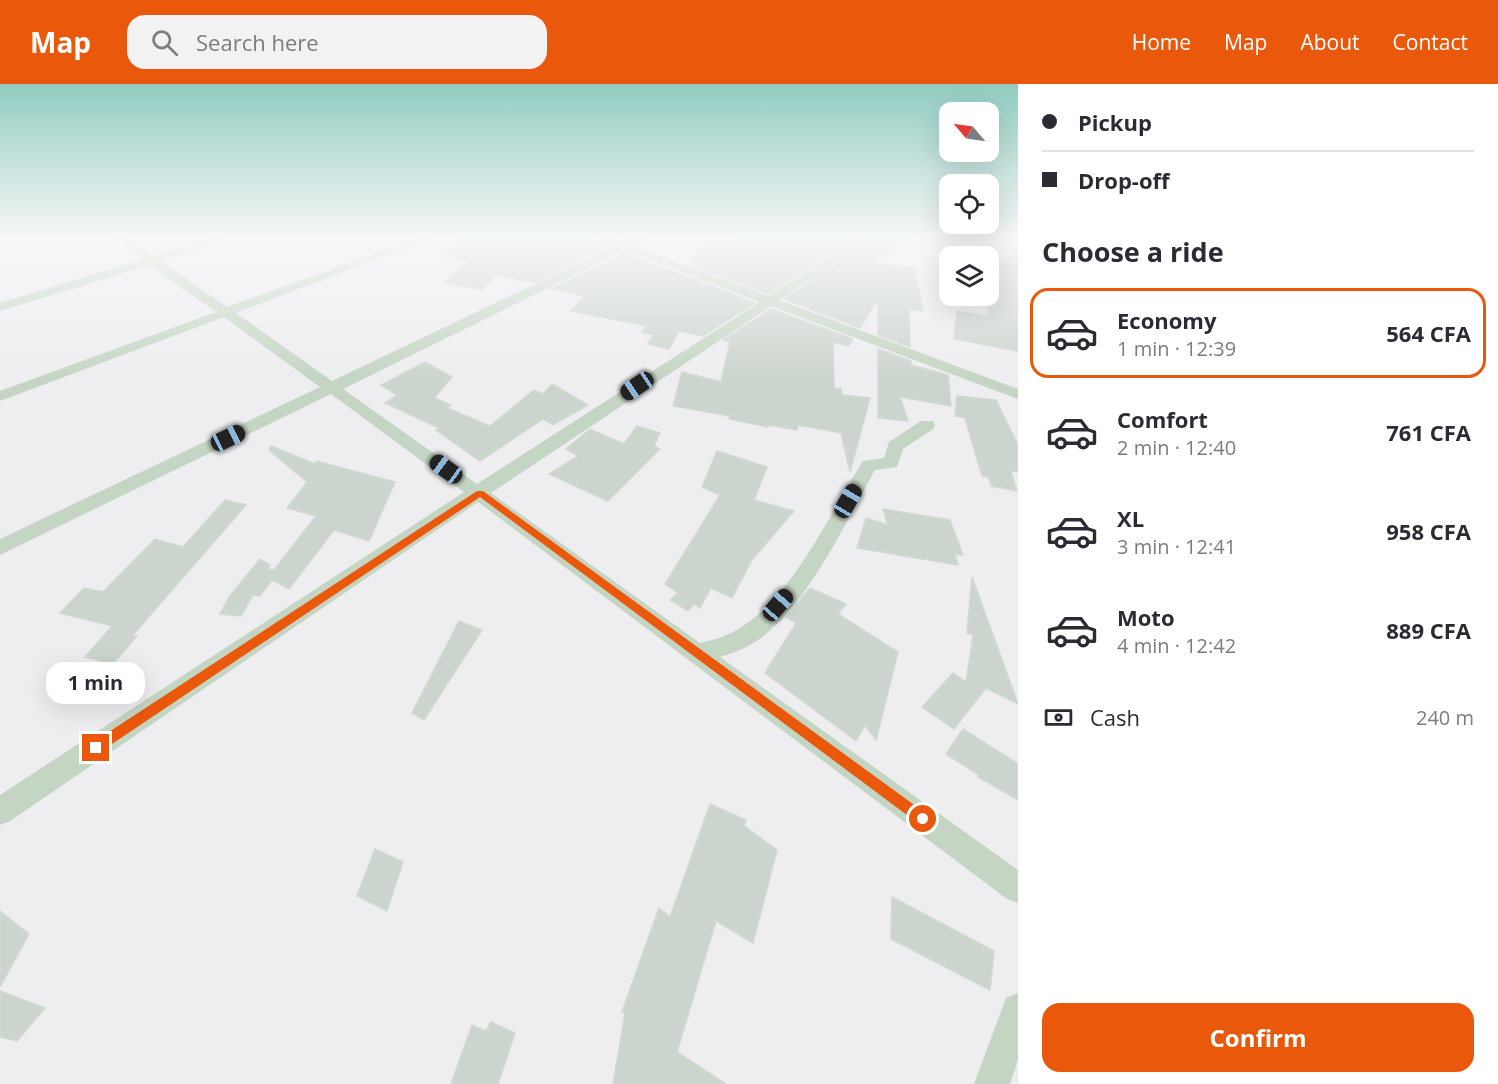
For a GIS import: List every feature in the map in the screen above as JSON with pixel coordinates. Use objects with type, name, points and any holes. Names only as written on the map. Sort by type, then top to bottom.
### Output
[{"type":"street","points":[[0,307],[72,285]]},
{"type":"street","points":[[186,285],[480,493],[696,654],[1018,888]]},
{"type":"street","points":[[0,396],[303,285]]},
{"type":"street","points":[[0,548],[544,285]]},
{"type":"street","points":[[728,285],[1018,394]]},
{"type":"street","points":[[0,811],[677,360],[797,285]]},
{"type":"street","points":[[696,654],[724,646],[755,630],[807,572],[869,465],[891,463],[895,446],[927,425]]},
{"type":"street","points":[[992,1084],[1018,1010]]},
{"type":"building","points":[[457,285],[487,285],[482,290]]},
{"type":"building","points":[[560,285],[708,285],[755,303],[703,336],[679,331],[669,349],[647,344],[654,335],[642,332],[647,326],[571,311],[585,296],[551,289]]},
{"type":"building","points":[[743,285],[783,285],[768,294]]},
{"type":"building","points":[[805,285],[917,285],[923,311],[909,309],[910,347],[878,335],[878,299],[860,328],[784,299]]},
{"type":"building","points":[[999,285],[1018,285],[1018,351],[954,339],[957,311],[988,316],[988,306],[999,306]]},
{"type":"building","points":[[771,309],[853,339],[849,346],[833,342],[834,388],[841,389],[842,395],[870,398],[850,472],[841,433],[798,425],[797,430],[768,425],[768,427],[729,419],[730,416],[673,406],[682,372],[721,382],[730,342],[723,340]]},
{"type":"building","points":[[878,349],[911,361],[911,365],[948,375],[951,406],[900,397],[908,421],[878,418]]},
{"type":"building","points":[[425,362],[452,377],[434,398],[451,405],[447,408],[490,426],[534,390],[543,394],[552,384],[588,405],[553,425],[543,419],[480,461],[436,430],[439,428],[385,403],[397,395],[381,385]]},
{"type":"building","points":[[957,396],[996,400],[1018,445],[1018,472],[1011,471],[1017,491],[991,486],[989,477],[982,476],[965,418],[955,416]]},
{"type":"building","points":[[637,426],[660,433],[654,446],[660,449],[608,501],[549,474],[578,456],[566,449],[590,429],[624,444]]},
{"type":"building","points":[[271,446],[315,464],[317,461],[395,482],[369,541],[334,530],[289,589],[272,580],[260,596],[253,595],[241,616],[220,614],[229,597],[260,559],[270,565],[268,569],[274,570],[316,516],[287,508],[307,482],[269,450]]},
{"type":"building","points":[[717,451],[767,467],[754,500],[794,511],[752,560],[732,598],[711,588],[700,608],[694,604],[688,611],[670,600],[678,593],[665,584],[720,495],[702,487]]},
{"type":"building","points":[[225,500],[246,505],[133,635],[137,636],[113,664],[85,657],[112,626],[60,613],[84,588],[103,592],[155,539],[183,547]]},
{"type":"building","points":[[883,509],[950,520],[963,555],[955,554],[958,565],[857,548],[866,518],[888,525]]},
{"type":"building","points":[[972,577],[1018,704],[986,688],[954,729],[922,707],[953,673],[966,682],[973,635],[967,633]]},
{"type":"building","points":[[810,588],[846,604],[838,614],[898,652],[876,740],[865,725],[856,741],[765,673],[796,623],[786,617]]},
{"type":"building","points":[[459,621],[482,630],[424,720],[412,713]]},
{"type":"building","points":[[963,729],[1018,764],[1018,800],[978,777],[979,775],[946,754]]},
{"type":"building","points":[[710,804],[746,820],[744,826],[777,850],[753,943],[716,921],[677,1052],[726,1084],[613,1084],[625,1013],[622,1012],[659,908],[670,917]]},
{"type":"building","points":[[375,849],[403,862],[387,911],[357,896]]},
{"type":"building","points":[[892,897],[994,951],[990,990],[891,939]]},
{"type":"building","points":[[0,911],[29,934],[0,987]]},
{"type":"building","points":[[0,991],[45,1008],[17,1041],[0,1037]]},
{"type":"building","points":[[491,1022],[515,1033],[498,1084],[451,1084],[472,1025],[486,1031]]},
{"type":"route","points":[[96,748],[480,493],[923,819]]}]
